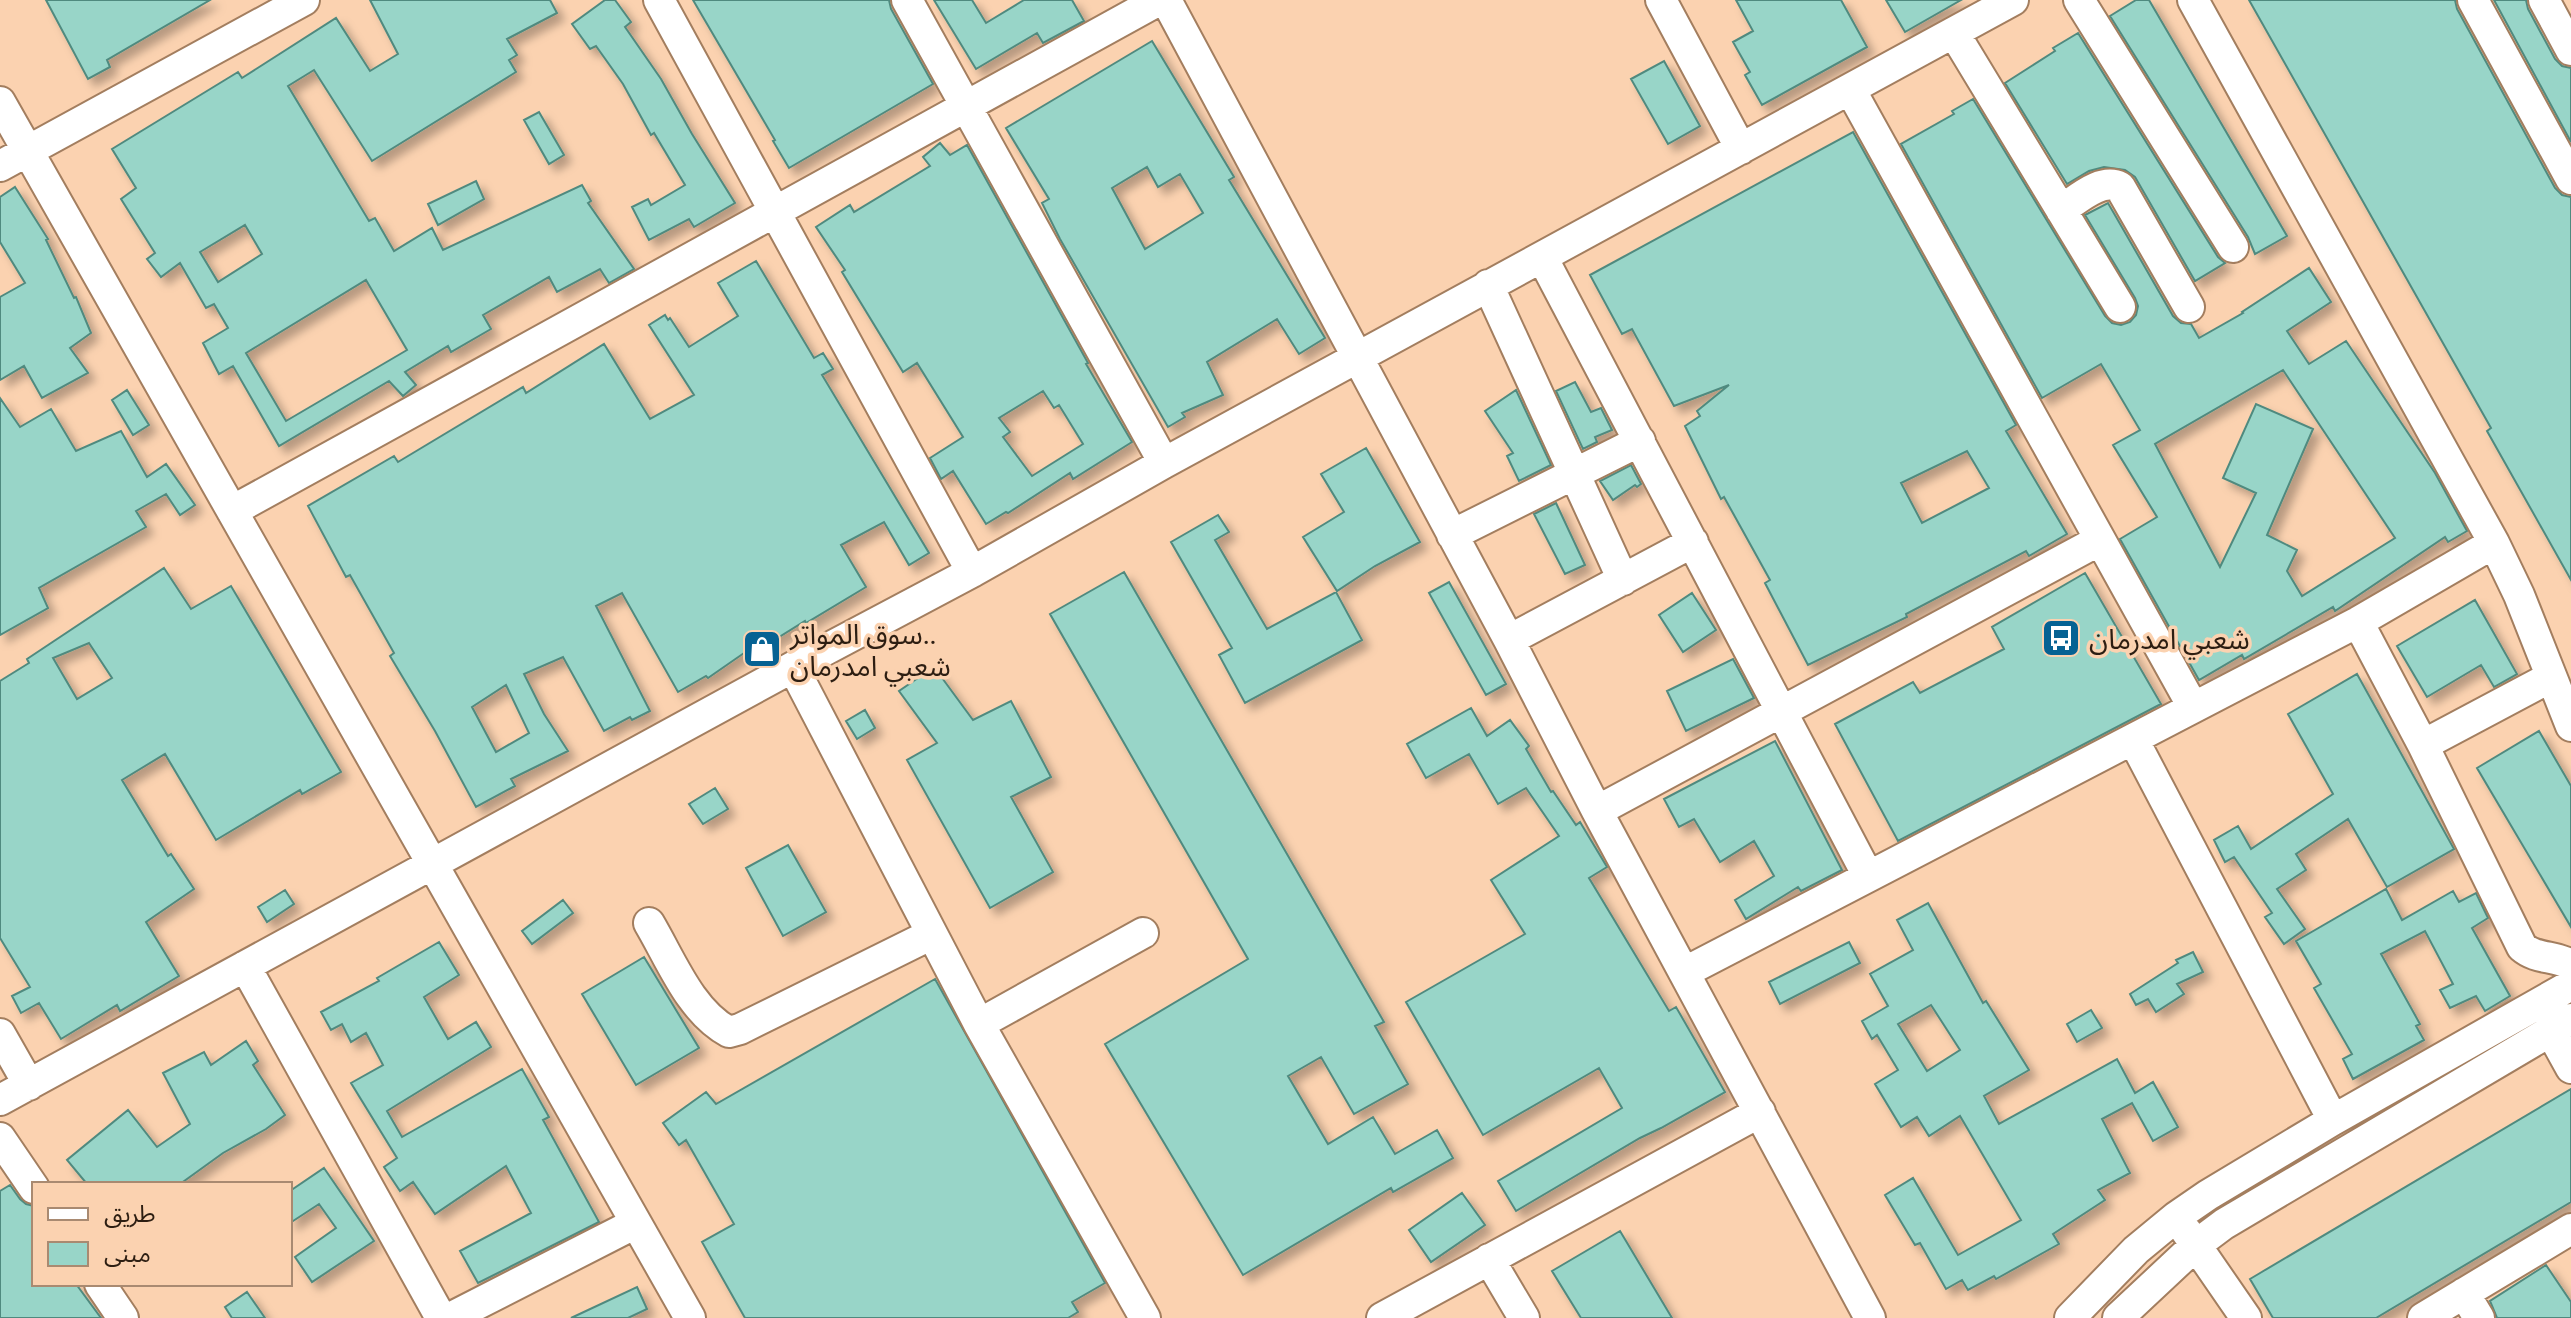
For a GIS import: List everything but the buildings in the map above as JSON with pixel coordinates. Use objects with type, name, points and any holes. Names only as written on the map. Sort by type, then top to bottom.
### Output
[{"type":"street","points":[[0,166],[304,0]]},
{"type":"street","points":[[659,0],[972,572]]},
{"type":"street","points":[[907,0],[1164,463]]},
{"type":"street","points":[[232,511],[1159,0]]},
{"type":"street","points":[[1166,0],[1760,1112],[1865,1316]]},
{"type":"street","points":[[1661,0],[1741,149]]},
{"type":"street","points":[[0,1100],[972,572],[1164,463],[2013,0]]},
{"type":"street","points":[[2079,0],[2233,247]]},
{"type":"street","points":[[2193,0],[2494,543],[2519,595],[2571,726]]},
{"type":"street","points":[[2473,0],[2567,161]]},
{"type":"street","points":[[2544,0],[2571,50]]},
{"type":"street","points":[[1954,33],[2120,307]]},
{"type":"street","points":[[1850,89],[2193,707]]},
{"type":"street","points":[[0,102],[690,1318]]},
{"type":"street","points":[[2061,210],[2103,184],[2112,183],[2120,187],[2189,307]]},
{"type":"street","points":[[1542,257],[1868,876]]},
{"type":"street","points":[[1488,285],[1623,580]]},
{"type":"street","points":[[1452,535],[1640,441]]},
{"type":"street","points":[[1597,811],[2100,540]]},
{"type":"street","points":[[1509,640],[1693,542]]},
{"type":"street","points":[[1685,972],[2358,622],[2494,543]]},
{"type":"street","points":[[2358,622],[2423,745],[2522,947],[2534,956],[2562,960],[2571,965]]},
{"type":"street","points":[[793,667],[979,1024],[1145,1318]]},
{"type":"street","points":[[2423,745],[2551,677]]},
{"type":"street","points":[[2133,739],[2333,1120]]},
{"type":"street","points":[[649,923],[697,1006],[729,1032],[932,934]]},
{"type":"street","points":[[979,1024],[1143,933]]},
{"type":"street","points":[[245,966],[441,1318]]},
{"type":"street","points":[[2070,1318],[2136,1250],[2208,1195],[2571,985]]},
{"type":"street","points":[[2118,1318],[2196,1245],[2259,1201],[2561,1025],[2571,1068]]},
{"type":"street","points":[[0,1034],[29,1085]]},
{"type":"street","points":[[1394,1315],[1489,1259],[1760,1112]]},
{"type":"street","points":[[0,1138],[32,1185]]},
{"type":"street","points":[[2176,1217],[2246,1318]]},
{"type":"street","points":[[450,1318],[636,1223]]},
{"type":"street","points":[[2423,1318],[2472,1305],[2566,1242]]},
{"type":"street","points":[[1489,1259],[1524,1318]]},
{"type":"street","points":[[101,1286],[123,1318]]},
{"type":"place","name":"شعبي امدرمان","points":[[2061,638]]},
{"type":"place","name":"سوق المواتر.. شعبي امدرمان","points":[[762,649]]}]
